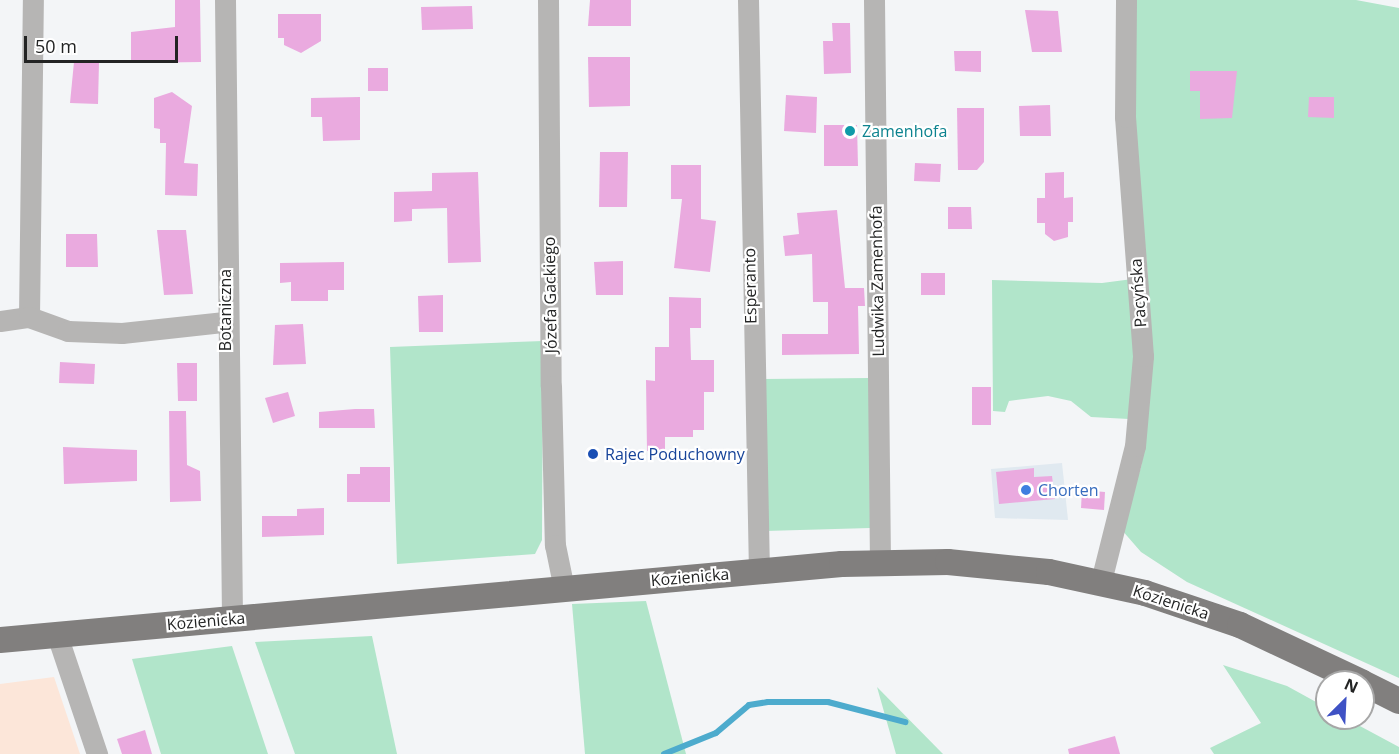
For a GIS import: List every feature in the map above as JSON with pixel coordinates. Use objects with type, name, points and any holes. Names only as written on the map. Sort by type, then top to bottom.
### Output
[{"type":"main road","name":"Kozienicka","points":[[0,640],[880,562],[999,566],[1101,581],[1240,625],[1336,670]]},
{"type":"main road","name":"Kozienicka","points":[[1375,689],[1399,701]]},
{"type":"street","points":[[29,317],[33,0]]},
{"type":"street","name":"Botaniczna","points":[[225,0],[224,322],[232,619]]},
{"type":"street","name":"Józefa Gackiego","points":[[548,0],[555,545],[564,589]]},
{"type":"street","name":"Esperanto","points":[[748,0],[759,571]]},
{"type":"street","name":"Ludwika Zamenhofa","points":[[874,0],[880,562]]},
{"type":"street","name":"Pacyńska","points":[[1101,581],[1136,446],[1143,356],[1125,117],[1126,0]]},
{"type":"street","points":[[0,321],[29,317],[68,331],[89,332],[224,322]]},
{"type":"street","points":[[57,635],[97,754]]},
{"type":"shaded area","points":[[1062,463],[1068,520],[995,518],[991,469]]},
{"type":"shaded area","points":[[54,677],[80,754],[0,754],[0,684]]},
{"type":"green space","points":[[1133,0],[1356,0],[1399,8],[1399,678],[1187,582],[1141,552],[1121,529],[1141,467],[1148,420],[1091,417],[1071,401],[1048,396],[1009,401],[1005,412],[993,411],[992,280],[1102,283],[1148,277],[1133,119]]},
{"type":"green space","points":[[543,341],[542,540],[535,554],[397,564],[390,347]]},
{"type":"green space","points":[[869,378],[870,528],[765,531],[764,379]]},
{"type":"green space","points":[[646,601],[686,754],[585,754],[572,604]]},
{"type":"green space","points":[[372,636],[397,754],[295,754],[255,642]]},
{"type":"green space","points":[[232,646],[268,754],[161,754],[132,659]]},
{"type":"green space","points":[[1223,665],[1287,686],[1315,701],[1315,730],[1367,730],[1399,747],[1399,754],[1214,754],[1210,748],[1261,723]]},
{"type":"green space","points":[[877,687],[943,754],[896,754]]},
{"type":"building","points":[[175,0],[200,0],[201,62],[131,63],[131,32],[175,27]]},
{"type":"building","points":[[590,0],[631,0],[631,26],[588,26]]},
{"type":"building","points":[[472,6],[473,29],[422,30],[421,7]]},
{"type":"building","points":[[1025,10],[1058,11],[1062,52],[1032,52]]},
{"type":"building","points":[[278,14],[321,14],[321,41],[301,53],[284,45],[284,38],[278,38]]},
{"type":"building","points":[[832,23],[850,23],[851,73],[824,74],[823,41],[833,41]]},
{"type":"building","points":[[954,51],[981,51],[981,72],[955,71]]},
{"type":"building","points":[[588,57],[630,57],[630,106],[589,107]]},
{"type":"building","points":[[74,62],[99,62],[98,104],[70,103]]},
{"type":"building","points":[[368,68],[388,68],[388,91],[368,91]]},
{"type":"building","points":[[1190,71],[1237,71],[1232,118],[1200,119],[1200,91],[1190,91]]},
{"type":"building","points":[[172,92],[192,106],[184,163],[198,164],[197,196],[165,195],[166,143],[160,143],[160,129],[154,128],[154,98]]},
{"type":"building","points":[[786,95],[817,97],[816,133],[784,131]]},
{"type":"building","points":[[360,97],[360,140],[323,141],[322,117],[311,117],[311,98]]},
{"type":"building","points":[[1309,97],[1334,97],[1334,118],[1308,117]]},
{"type":"building","points":[[1050,105],[1051,136],[1020,136],[1019,106]]},
{"type":"building","points":[[957,108],[984,108],[984,162],[977,170],[958,170]]},
{"type":"building","points":[[824,125],[857,125],[858,166],[824,166]]},
{"type":"building","points":[[600,152],[628,152],[627,207],[599,207]]},
{"type":"building","points":[[915,163],[941,164],[940,182],[914,181]]},
{"type":"building","points":[[671,165],[701,165],[701,219],[716,221],[710,272],[674,268],[682,199],[671,199]]},
{"type":"building","points":[[478,172],[481,262],[448,263],[447,208],[412,209],[412,221],[394,222],[394,192],[432,191],[432,173]]},
{"type":"building","points":[[1064,172],[1064,198],[1073,197],[1073,222],[1068,222],[1068,237],[1054,241],[1045,234],[1045,223],[1037,223],[1037,198],[1045,198],[1045,173]]},
{"type":"building","points":[[948,207],[971,207],[972,229],[948,229]]},
{"type":"building","points":[[837,210],[845,288],[864,288],[865,306],[858,306],[859,354],[782,355],[782,334],[828,334],[828,302],[813,302],[812,254],[785,256],[783,236],[799,234],[797,213]]},
{"type":"building","points":[[157,230],[186,230],[193,294],[164,295]]},
{"type":"building","points":[[66,234],[97,234],[98,267],[66,267]]},
{"type":"building","points":[[623,261],[623,295],[596,295],[594,262]]},
{"type":"building","points":[[344,262],[344,290],[328,290],[328,301],[291,301],[291,282],[280,283],[280,263]]},
{"type":"building","points":[[921,273],[945,273],[945,295],[921,295]]},
{"type":"building","points":[[443,295],[443,332],[419,332],[418,296]]},
{"type":"building","points":[[669,297],[701,298],[701,328],[690,328],[691,360],[714,360],[714,392],[704,392],[704,430],[693,430],[693,437],[665,437],[665,451],[647,451],[646,380],[655,381],[655,347],[669,347]]},
{"type":"building","points":[[303,324],[306,364],[273,365],[275,325]]},
{"type":"building","points":[[60,362],[95,364],[94,384],[59,383]]},
{"type":"building","points":[[177,363],[197,363],[197,401],[178,401]]},
{"type":"building","points":[[972,387],[991,387],[991,425],[972,425]]},
{"type":"building","points":[[288,392],[295,416],[273,423],[265,398]]},
{"type":"building","points":[[374,409],[375,428],[319,428],[319,412]]},
{"type":"building","points":[[169,411],[186,411],[187,465],[200,471],[201,501],[170,502]]},
{"type":"building","points":[[63,447],[137,450],[137,481],[64,484]]},
{"type":"building","points":[[360,467],[390,467],[390,502],[347,502],[347,474],[360,474]]},
{"type":"building","name":"Chorten","points":[[1034,468],[1034,477],[1052,476],[1055,499],[999,504],[996,472]]},
{"type":"building","points":[[1082,490],[1105,492],[1104,510],[1081,508]]},
{"type":"building","points":[[324,508],[324,535],[262,537],[262,516],[297,516],[297,509]]},
{"type":"building","points":[[145,730],[152,754],[122,754],[117,739]]},
{"type":"building","points":[[1115,736],[1120,754],[1069,754],[1068,749]]},
{"type":"waterway","points":[[664,754],[716,733],[749,705],[768,702],[828,702],[905,722]]},
{"type":"place","name":"Zamenhofa","points":[[850,131]]},
{"type":"place","name":"Rajec Poduchowny","points":[[593,454]]},
{"type":"place","name":"Chorten","points":[[1026,490]]}]
